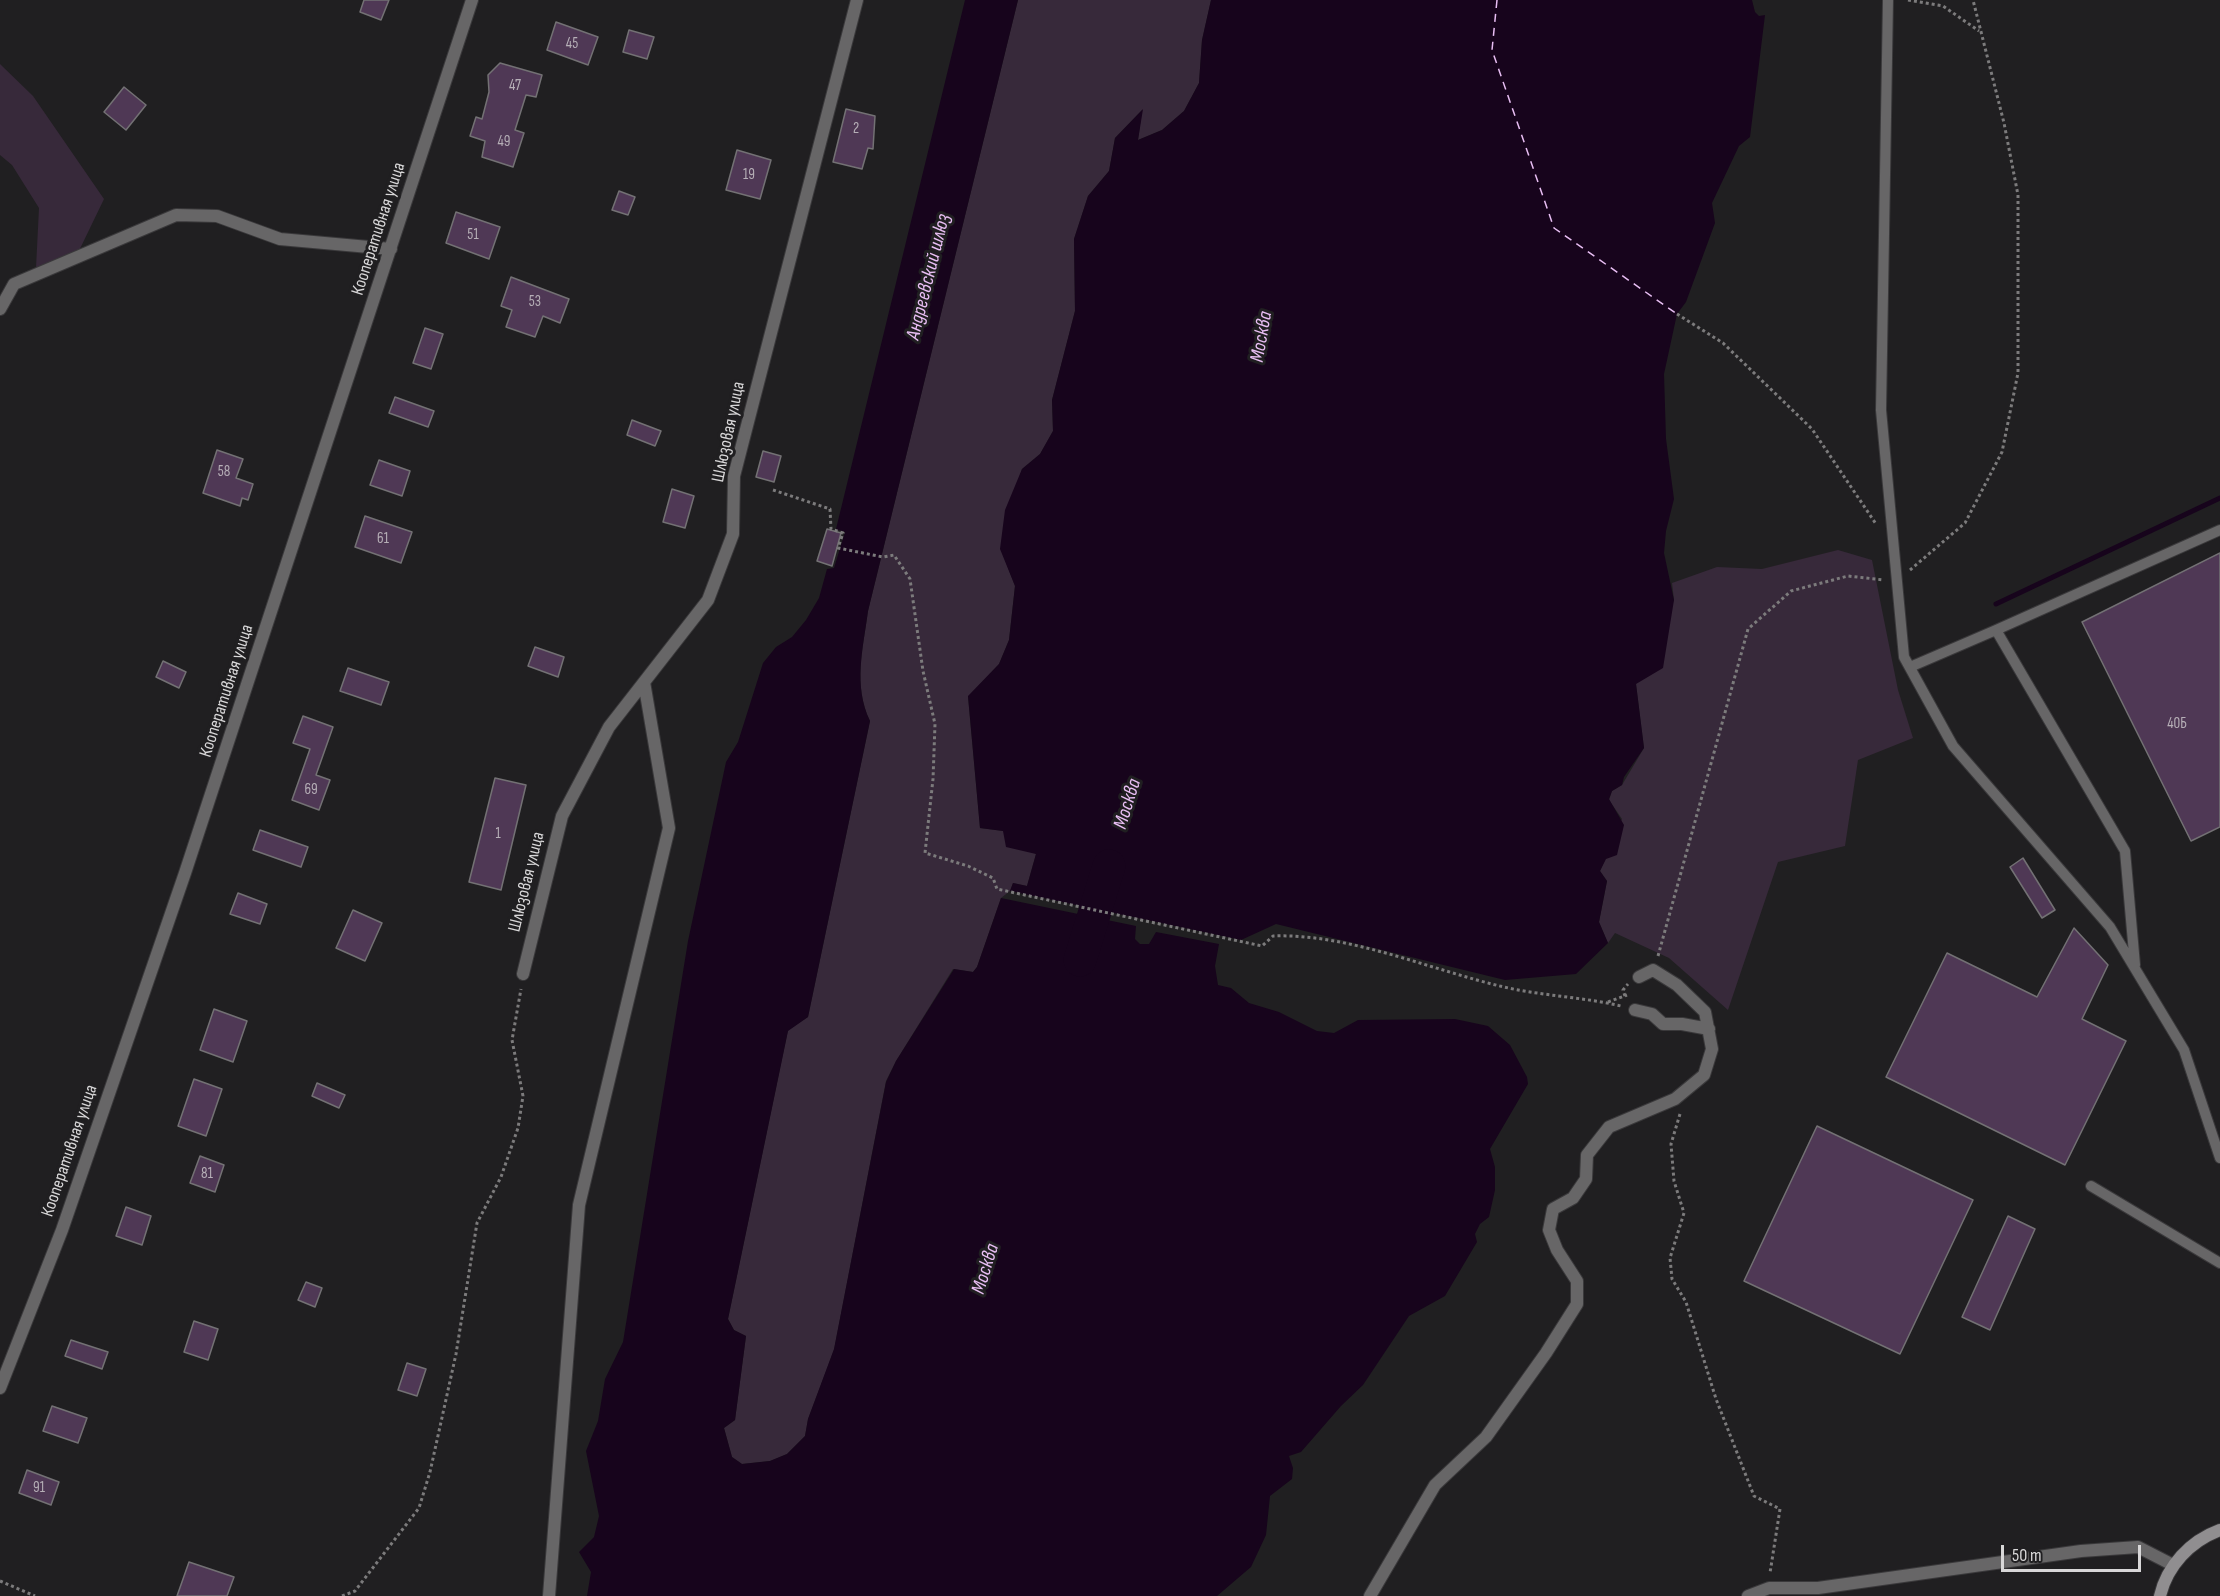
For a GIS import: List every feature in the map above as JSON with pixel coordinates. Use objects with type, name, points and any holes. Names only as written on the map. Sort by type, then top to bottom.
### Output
[{"type":"main road","points":[[2161,1591],[2173,1564],[2179,1557],[2220,1530]]},
{"type":"street","name":"Кооперативная улица","points":[[0,1388],[62,1230],[186,873],[472,0]]},
{"type":"street","name":"Шлюзовая улица","points":[[524,974],[562,816],[609,727],[708,600],[733,534],[734,476],[857,0]]},
{"type":"street","points":[[0,309],[14,284],[176,215],[217,216],[280,239],[391,249]]},
{"type":"street","points":[[549,1596],[579,1205],[669,828],[644,682]]},
{"type":"street","points":[[1370,1596],[1416,1513],[1435,1485],[1485,1437],[1546,1353],[1577,1304],[1577,1281],[1557,1250],[1549,1230],[1553,1209],[1573,1198],[1586,1179],[1587,1155],[1609,1127],[1675,1098],[1704,1074],[1712,1049],[1705,1012],[1677,985],[1653,970],[1639,977]]},
{"type":"street","points":[[1635,1010],[1652,1014],[1663,1024],[1682,1024],[1709,1029]]},
{"type":"street","points":[[1748,1596],[1769,1588],[1818,1588],[2081,1551],[2138,1548],[2173,1564]]},
{"type":"lane","points":[[1888,0],[1881,410],[1904,657],[1953,746],[2110,927],[2184,1050],[2220,1158]]},
{"type":"lane","points":[[1910,667],[2220,530]]},
{"type":"lane","points":[[1996,630],[2125,851],[2135,968]]},
{"type":"lane","points":[[2091,1186],[2220,1263]]},
{"type":"path","points":[[1908,0],[1943,6],[1979,31]]},
{"type":"path","points":[[1653,970],[1748,629],[1791,591],[1848,576],[1898,581],[1965,523],[2002,452],[2018,373],[2018,195],[2004,123],[1973,0]]},
{"type":"path","points":[[1677,314],[1723,343],[1812,429],[1877,525]]},
{"type":"path","points":[[773,489],[830,508],[831,529],[843,533],[838,548],[883,557],[894,555],[910,579],[923,671],[935,724],[933,779],[924,853],[985,874],[993,878],[997,889],[1262,946],[1273,936],[1297,935],[1364,949],[1506,987],[1606,1003],[1635,1010]]},
{"type":"path","points":[[342,1596],[355,1591],[419,1508],[430,1472],[456,1354],[477,1223],[501,1176],[518,1128],[523,1096],[512,1040],[524,974]]},
{"type":"path","points":[[1635,1010],[1623,990],[1639,977]]},
{"type":"path","points":[[1606,1003],[1635,993]]},
{"type":"path","points":[[1675,1098],[1681,1111],[1671,1144],[1674,1181],[1684,1214],[1670,1258],[1672,1279],[1686,1302],[1716,1399],[1754,1496],[1780,1509],[1769,1588]]},
{"type":"path","points":[[0,1581],[35,1596]]},
{"type":"shaded area","points":[[1018,0],[1211,0],[1202,40],[1199,83],[1184,111],[1162,130],[1138,140],[1142,110],[1115,138],[1109,171],[1088,196],[1074,239],[1075,311],[1052,400],[1053,431],[1040,454],[1022,469],[1001,549],[1015,586],[1009,640],[999,664],[968,697],[980,828],[1004,831],[1036,854],[1027,886],[1013,883],[1010,891],[1001,898],[977,967],[973,972],[953,969],[886,1081],[834,1350],[808,1419],[805,1436],[787,1454],[770,1461],[742,1464],[732,1457],[724,1428],[735,1420],[746,1336],[734,1330],[728,1319],[788,1030],[808,1017],[870,721],[862,694],[861,680],[868,611]]},
{"type":"shaded area","points":[[0,64],[33,96],[104,199],[76,257],[36,268],[39,208],[12,165],[0,155]]},
{"type":"shaded area","points":[[1838,550],[1872,560],[1898,690],[1913,738],[1858,760],[1845,846],[1778,862],[1728,1010],[1669,958],[1615,933],[1608,943],[1599,922],[1607,881],[1600,871],[1622,819],[1609,800],[1612,791],[1622,785],[1644,748],[1636,684],[1674,600],[1672,583],[1717,567],[1762,569]]},
{"type":"water","name":"Андреевский шлюз","points":[[965,0],[1018,0],[868,611],[861,680],[862,694],[870,721],[808,1017],[788,1031],[728,1319],[734,1330],[746,1336],[735,1420],[724,1428],[732,1457],[742,1464],[770,1461],[787,1454],[805,1436],[808,1419],[834,1349],[886,1082],[896,1061],[954,969],[973,972],[977,967],[1001,898],[1136,926],[1135,939],[1140,944],[1149,944],[1156,932],[1219,944],[1215,966],[1218,985],[1231,988],[1249,1003],[1279,1012],[1317,1031],[1334,1033],[1358,1020],[1455,1019],[1488,1026],[1510,1045],[1527,1077],[1528,1084],[1490,1149],[1495,1167],[1495,1190],[1489,1217],[1480,1224],[1475,1234],[1477,1242],[1445,1296],[1409,1316],[1363,1385],[1341,1406],[1301,1452],[1289,1456],[1293,1468],[1292,1479],[1270,1496],[1266,1535],[1251,1567],[1217,1596],[587,1596],[591,1572],[579,1552],[594,1537],[599,1516],[586,1451],[598,1421],[605,1379],[623,1342],[688,941],[726,762],[738,742],[763,663],[776,647],[792,637],[806,620],[819,598],[827,569],[834,568],[845,532],[836,529]]},
{"type":"water","points":[[1211,0],[1752,0],[1755,12],[1759,16],[1765,15],[1750,137],[1739,146],[1712,203],[1715,223],[1686,302],[1677,314],[1664,374],[1666,439],[1674,499],[1666,531],[1664,553],[1674,600],[1663,668],[1636,684],[1644,748],[1624,777],[1622,785],[1612,791],[1609,799],[1624,825],[1617,855],[1606,859],[1600,871],[1607,881],[1599,922],[1608,943],[1576,974],[1505,980],[1276,924],[1241,940],[1010,891],[1013,883],[1027,886],[1036,854],[1006,847],[1003,831],[980,828],[968,696],[999,664],[1009,640],[1015,586],[1000,549],[1005,510],[1022,469],[1040,454],[1053,431],[1052,400],[1075,311],[1074,239],[1088,196],[1109,171],[1115,138],[1143,109],[1138,140],[1162,130],[1184,111],[1199,83],[1202,40]]},
{"type":"building","points":[[364,0],[389,0],[381,20],[360,12]]},
{"type":"building","points":[[556,22],[598,37],[588,65],[547,50]]},
{"type":"building","points":[[629,30],[654,37],[647,59],[623,52]]},
{"type":"building","points":[[500,63],[542,75],[536,97],[526,95],[515,130],[524,133],[513,167],[482,157],[485,141],[470,136],[476,117],[482,119],[489,92],[488,75]]},
{"type":"building","points":[[124,87],[146,105],[126,130],[104,112]]},
{"type":"building","points":[[846,109],[875,116],[873,149],[868,148],[862,169],[833,162]]},
{"type":"building","points":[[737,150],[771,160],[760,199],[726,190]]},
{"type":"building","points":[[619,191],[635,197],[628,215],[612,210]]},
{"type":"building","points":[[456,212],[500,227],[489,259],[446,243]]},
{"type":"building","points":[[511,277],[569,299],[560,323],[543,316],[535,337],[506,327],[512,310],[501,306]]},
{"type":"building","points":[[425,328],[443,334],[431,369],[413,363]]},
{"type":"building","points":[[395,397],[434,411],[428,427],[389,413]]},
{"type":"building","points":[[632,420],[661,431],[655,446],[627,435]]},
{"type":"building","points":[[217,450],[243,459],[236,478],[253,484],[248,500],[242,498],[240,506],[203,493]]},
{"type":"building","points":[[763,451],[781,456],[774,482],[756,477]]},
{"type":"building","points":[[379,460],[410,471],[402,496],[370,485]]},
{"type":"building","points":[[672,489],[694,496],[685,528],[663,522]]},
{"type":"building","points":[[365,516],[412,532],[401,563],[355,547]]},
{"type":"building","points":[[827,529],[841,533],[832,566],[817,561]]},
{"type":"building","points":[[2220,553],[2220,827],[2191,841],[2082,622]]},
{"type":"building","points":[[535,647],[564,657],[558,677],[528,666]]},
{"type":"building","points":[[163,661],[186,672],[179,688],[156,677]]},
{"type":"building","points":[[348,668],[389,682],[381,705],[340,691]]},
{"type":"building","points":[[303,716],[333,727],[316,775],[330,780],[319,810],[292,800],[310,749],[293,743]]},
{"type":"building","points":[[495,778],[526,785],[501,890],[469,882]]},
{"type":"building","points":[[260,830],[308,847],[301,867],[253,850]]},
{"type":"building","points":[[2023,858],[2055,910],[2042,918],[2010,867]]},
{"type":"building","points":[[238,893],[267,904],[260,924],[230,914]]},
{"type":"building","points":[[353,910],[382,923],[365,961],[336,948]]},
{"type":"building","points":[[2074,928],[2108,965],[2082,1019],[2126,1041],[2065,1165],[1886,1077],[1947,953],[2037,997]]},
{"type":"building","points":[[214,1009],[247,1021],[233,1062],[200,1050]]},
{"type":"building","points":[[194,1079],[222,1089],[206,1136],[178,1126]]},
{"type":"building","points":[[317,1083],[345,1095],[339,1108],[312,1096]]},
{"type":"building","points":[[1817,1126],[1973,1200],[1900,1354],[1744,1281]]},
{"type":"building","points":[[200,1156],[224,1165],[215,1192],[190,1183]]},
{"type":"building","points":[[126,1207],[151,1216],[142,1245],[116,1236]]},
{"type":"building","points":[[2008,1216],[2035,1229],[1990,1330],[1962,1317]]},
{"type":"building","points":[[306,1282],[322,1288],[315,1307],[298,1300]]},
{"type":"building","points":[[194,1321],[218,1329],[208,1360],[184,1352]]},
{"type":"building","points":[[71,1340],[108,1352],[102,1369],[65,1356]]},
{"type":"building","points":[[407,1363],[426,1369],[417,1396],[398,1390]]},
{"type":"building","points":[[52,1406],[87,1418],[78,1443],[43,1431]]},
{"type":"building","points":[[27,1470],[59,1482],[51,1505],[19,1493]]},
{"type":"building","points":[[189,1562],[234,1577],[227,1596],[177,1596]]},
{"type":"waterway","points":[[1996,604],[2220,498]]},
{"type":"waterway","name":"Москва","points":[[1080,960],[1109,866]]},
{"type":"ferry route","points":[[1497,0],[1492,50],[1554,228],[1677,314]]}]
